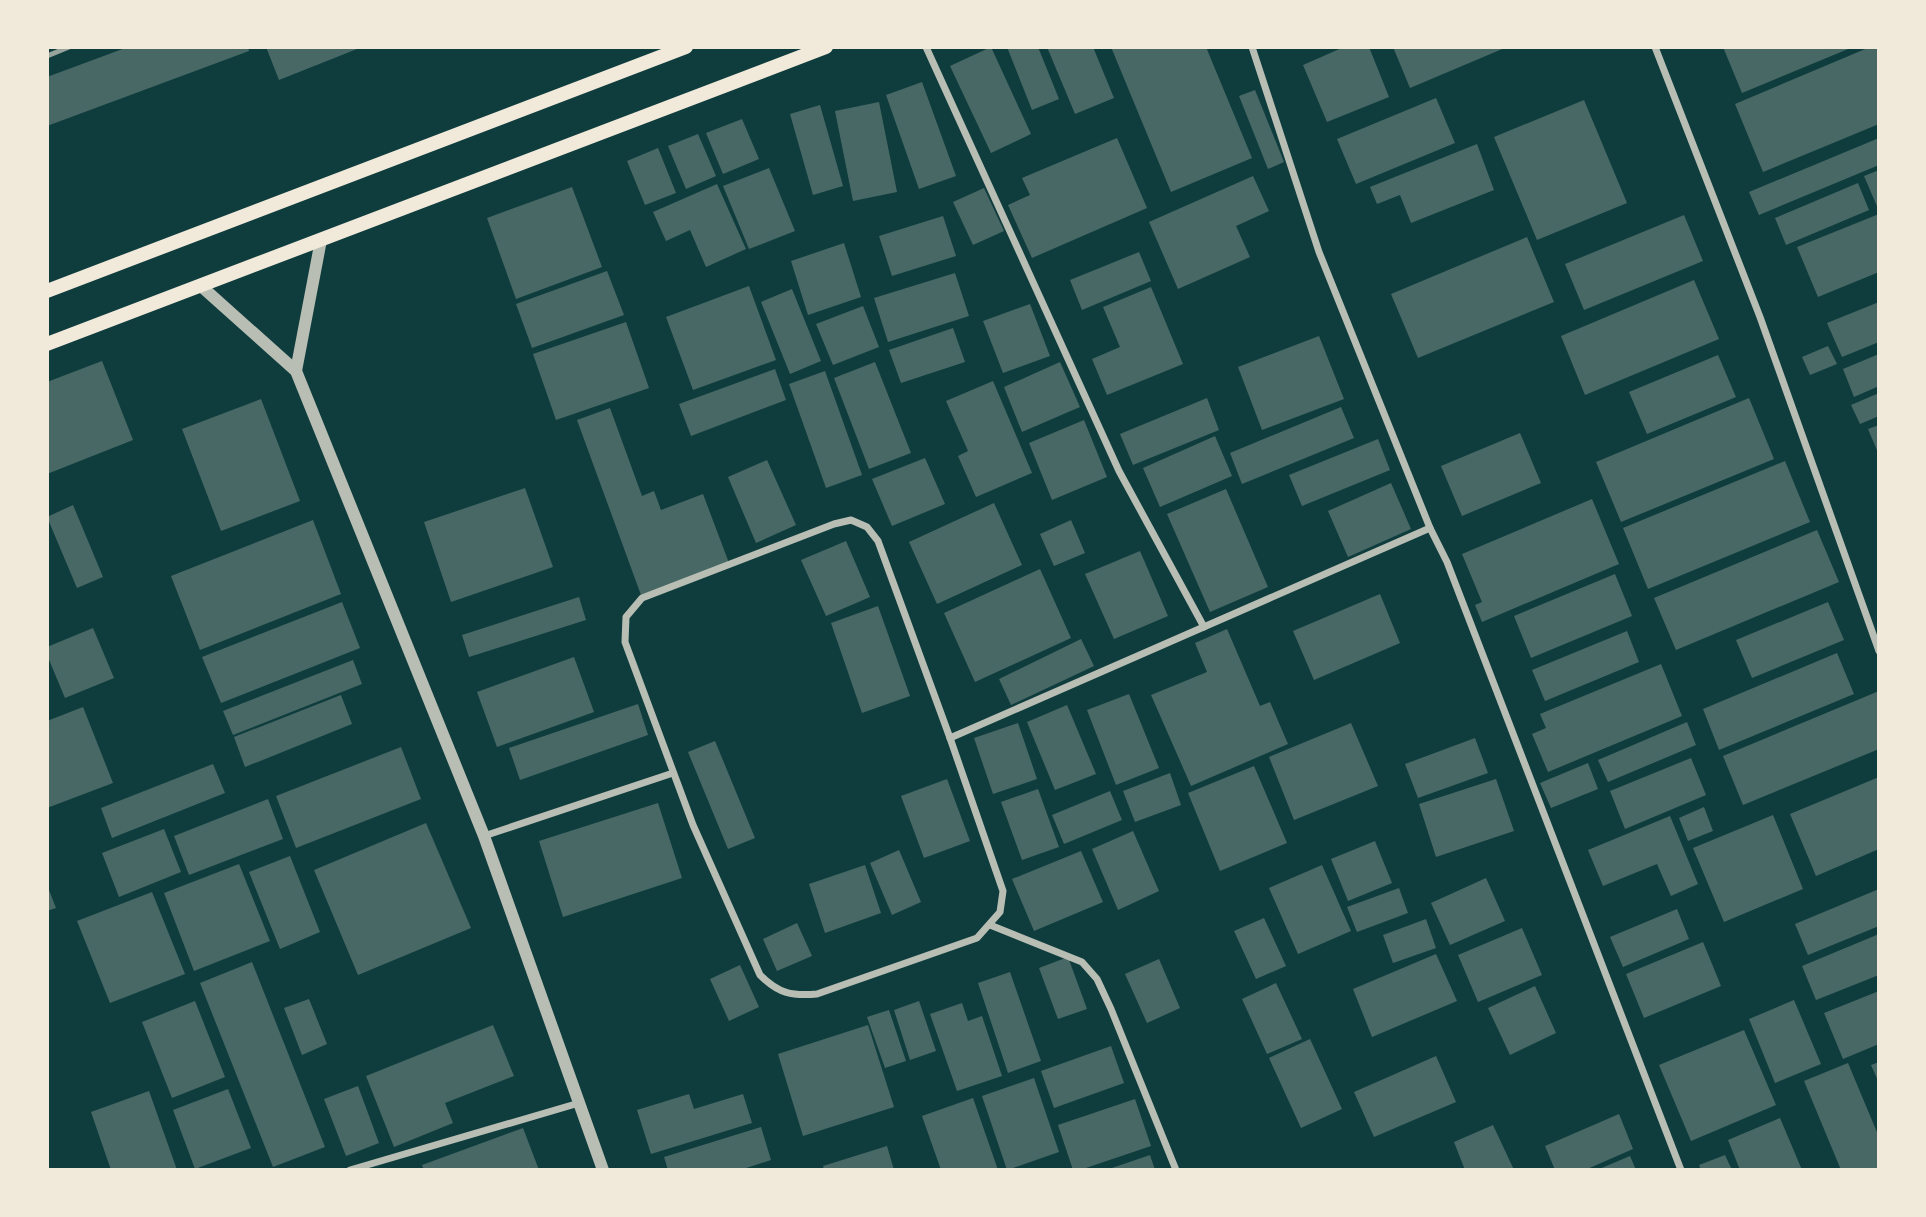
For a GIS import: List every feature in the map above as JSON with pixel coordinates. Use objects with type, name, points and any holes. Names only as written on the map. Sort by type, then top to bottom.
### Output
[{"type":"main road","points":[[47,291],[686,47]]},
{"type":"main road","points":[[47,344],[826,47]]},
{"type":"street","points":[[926,47],[1119,471],[1204,627]]},
{"type":"street","points":[[1252,47],[1319,252],[1430,527],[1447,562],[1681,1170]]},
{"type":"street","points":[[1655,47],[1760,317],[1879,651]]},
{"type":"street","points":[[296,371],[321,240]]},
{"type":"street","points":[[201,286],[296,371],[484,836],[603,1170]]},
{"type":"street","points":[[851,520],[867,527],[878,541],[1003,891],[1000,912],[977,938],[817,994],[795,996],[772,987],[760,975],[693,825],[673,773],[625,642],[626,617],[642,598],[834,524],[851,520]]},
{"type":"street","points":[[950,738],[1430,527]]},
{"type":"street","points":[[484,836],[673,773]]},
{"type":"street","points":[[990,925],[1082,962],[1097,979],[1176,1170]]},
{"type":"street","points":[[350,1170],[579,1103]]},
{"type":"building","points":[[128,47],[248,47],[249,51],[47,126],[47,77]]},
{"type":"building","points":[[266,47],[362,47],[279,80]]},
{"type":"building","points":[[991,47],[1031,134],[991,153],[950,66]]},
{"type":"building","points":[[1007,47],[1038,47],[1059,99],[1032,110]]},
{"type":"building","points":[[1047,47],[1093,47],[1114,98],[1075,114]]},
{"type":"building","points":[[1111,47],[1206,47],[1252,158],[1171,192]]},
{"type":"building","points":[[1344,47],[1369,47],[1389,97],[1327,122],[1303,65]]},
{"type":"building","points":[[1393,47],[1507,47],[1410,88]]},
{"type":"building","points":[[1723,47],[1853,47],[1742,93]]},
{"type":"building","points":[[1870,47],[1879,47],[1879,124],[1763,172],[1735,104]]},
{"type":"building","points":[[922,82],[956,176],[919,189],[886,95]]},
{"type":"building","points":[[1255,90],[1284,162],[1268,169],[1239,96]]},
{"type":"building","points":[[1436,98],[1455,143],[1356,184],[1337,139]]},
{"type":"building","points":[[1584,100],[1627,203],[1537,240],[1494,137]]},
{"type":"building","points":[[879,102],[897,192],[853,201],[835,111]]},
{"type":"building","points":[[820,105],[843,186],[813,195],[790,114]]},
{"type":"building","points":[[742,119],[759,159],[723,174],[706,133]]},
{"type":"building","points":[[698,134],[716,176],[686,189],[668,146]]},
{"type":"building","points":[[1117,138],[1147,208],[1032,258],[1008,205],[1030,195],[1022,178]]},
{"type":"building","points":[[1879,138],[1879,165],[1759,215],[1749,192]]},
{"type":"building","points":[[1477,144],[1494,190],[1411,223],[1400,195],[1377,204],[1370,187]]},
{"type":"building","points":[[658,148],[676,193],[645,205],[627,161]]},
{"type":"building","points":[[769,168],[795,231],[749,249],[723,186]]},
{"type":"building","points":[[1879,170],[1879,211],[1864,176]]},
{"type":"building","points":[[1253,176],[1269,211],[1236,226],[1250,257],[1178,289],[1149,222]]},
{"type":"building","points":[[1858,183],[1869,210],[1786,245],[1775,218]]},
{"type":"building","points":[[717,184],[746,249],[706,267],[690,230],[666,241],[653,212]]},
{"type":"building","points":[[572,187],[602,267],[516,299],[487,218]]},
{"type":"building","points":[[984,188],[1004,231],[973,245],[953,202]]},
{"type":"building","points":[[1879,214],[1879,272],[1818,297],[1797,247]]},
{"type":"building","points":[[1684,215],[1703,261],[1584,310],[1565,264]]},
{"type":"building","points":[[943,216],[956,256],[892,276],[879,236]]},
{"type":"building","points":[[1527,237],[1554,302],[1418,358],[1391,294]]},
{"type":"building","points":[[844,243],[861,297],[808,315],[791,261]]},
{"type":"building","points":[[1139,252],[1151,281],[1082,310],[1070,280]]},
{"type":"building","points":[[607,271],[624,315],[532,348],[516,304]]},
{"type":"building","points":[[955,273],[969,316],[888,342],[874,298]]},
{"type":"building","points":[[1694,280],[1719,339],[1585,395],[1561,336]]},
{"type":"building","points":[[749,286],[776,360],[693,390],[666,317]]},
{"type":"building","points":[[1151,287],[1183,364],[1107,395],[1092,359],[1120,347],[1103,307]]},
{"type":"building","points":[[792,289],[821,361],[790,374],[761,302]]},
{"type":"building","points":[[1879,302],[1879,342],[1842,357],[1827,323]]},
{"type":"building","points":[[1030,304],[1050,356],[1003,373],[983,321]]},
{"type":"building","points":[[863,306],[879,347],[833,365],[816,324]]},
{"type":"building","points":[[626,322],[649,388],[556,420],[533,354]]},
{"type":"building","points":[[953,328],[965,362],[901,383],[889,350]]},
{"type":"building","points":[[1319,336],[1344,399],[1262,430],[1238,367]]},
{"type":"building","points":[[1828,346],[1837,364],[1810,375],[1802,357]]},
{"type":"building","points":[[1879,354],[1879,386],[1854,397],[1843,369]]},
{"type":"building","points":[[1718,355],[1736,397],[1647,434],[1629,392]]},
{"type":"building","points":[[102,361],[133,440],[47,474],[47,382]]},
{"type":"building","points":[[875,362],[911,453],[869,469],[834,378]]},
{"type":"building","points":[[1060,362],[1080,407],[1022,432],[1004,387]]},
{"type":"building","points":[[775,369],[786,400],[691,436],[679,404]]},
{"type":"building","points":[[825,371],[862,475],[826,488],[789,384]]},
{"type":"building","points":[[993,381],[1032,473],[976,497],[958,456],[968,451],[946,401]]},
{"type":"building","points":[[1879,393],[1879,416],[1860,424],[1851,405]]},
{"type":"building","points":[[1207,398],[1219,430],[1133,465],[1120,434]]},
{"type":"building","points":[[1749,398],[1774,459],[1621,522],[1596,462]]},
{"type":"building","points":[[261,399],[300,501],[221,531],[182,429]]},
{"type":"building","points":[[1341,407],[1354,438],[1242,484],[1230,453]]},
{"type":"building","points":[[610,408],[642,496],[654,491],[661,510],[703,494],[729,563],[641,595],[577,420]]},
{"type":"building","points":[[1084,420],[1107,477],[1052,500],[1029,443]]},
{"type":"building","points":[[1879,425],[1879,455],[1868,429]]},
{"type":"building","points":[[1520,433],[1541,483],[1462,516],[1441,466]]},
{"type":"building","points":[[1215,436],[1232,476],[1160,507],[1143,468]]},
{"type":"building","points":[[1378,439],[1390,470],[1302,506],[1289,475]]},
{"type":"building","points":[[925,458],[945,504],[892,526],[872,479]]},
{"type":"building","points":[[767,460],[796,525],[756,543],[728,477]]},
{"type":"building","points":[[1785,461],[1810,522],[1648,589],[1623,528]]},
{"type":"building","points":[[1391,483],[1411,529],[1348,557],[1328,511]]},
{"type":"building","points":[[525,488],[553,567],[451,602],[424,522]]},
{"type":"building","points":[[1226,489],[1268,587],[1210,612],[1167,514]]},
{"type":"building","points":[[1592,499],[1619,564],[1482,622],[1475,605],[1482,602],[1462,554]]},
{"type":"building","points":[[994,503],[1022,565],[937,604],[909,542]]},
{"type":"building","points":[[73,505],[103,577],[77,588],[47,517]]},
{"type":"building","points":[[313,520],[341,594],[200,650],[171,576]]},
{"type":"building","points":[[1071,520],[1085,553],[1054,566],[1040,534]]},
{"type":"building","points":[[1817,530],[1839,582],[1676,650],[1654,598]]},
{"type":"building","points":[[846,541],[870,597],[826,616],[801,560]]},
{"type":"building","points":[[1140,551],[1168,616],[1114,639],[1085,574]]},
{"type":"building","points":[[1040,569],[1071,638],[975,682],[944,613]]},
{"type":"building","points":[[1615,574],[1632,616],[1531,658],[1514,616]]},
{"type":"building","points":[[1380,594],[1400,643],[1314,680],[1293,631]]},
{"type":"building","points":[[579,597],[586,620],[469,657],[462,635]]},
{"type":"building","points":[[342,602],[360,648],[221,703],[202,657]]},
{"type":"building","points":[[1828,602],[1844,640],[1752,678],[1736,640]]},
{"type":"building","points":[[878,606],[910,696],[862,713],[831,623]]},
{"type":"building","points":[[93,628],[114,678],[65,698],[47,655],[47,647]]},
{"type":"building","points":[[1227,629],[1260,706],[1270,702],[1288,744],[1191,786],[1151,695],[1207,672],[1195,643]]},
{"type":"building","points":[[1627,631],[1639,662],[1545,701],[1532,670]]},
{"type":"building","points":[[1081,639],[1094,666],[1011,705],[999,679]]},
{"type":"building","points":[[1837,653],[1854,694],[1719,750],[1703,709]]},
{"type":"building","points":[[574,657],[594,712],[497,747],[477,692]]},
{"type":"building","points":[[353,660],[362,684],[233,735],[223,711]]},
{"type":"building","points":[[1661,664],[1682,716],[1548,772],[1532,734],[1546,728],[1540,714]]},
{"type":"building","points":[[1879,691],[1879,749],[1743,805],[1723,756]]},
{"type":"building","points":[[1129,694],[1159,768],[1116,785],[1087,710]]},
{"type":"building","points":[[341,695],[352,724],[245,767],[234,737]]},
{"type":"building","points":[[638,704],[648,735],[520,780],[509,748]]},
{"type":"building","points":[[1067,705],[1096,774],[1055,790],[1027,722]]},
{"type":"building","points":[[83,707],[113,783],[47,808],[47,721]]},
{"type":"building","points":[[1687,722],[1696,745],[1608,782],[1598,760]]},
{"type":"building","points":[[1018,723],[1037,779],[993,794],[974,738]]},
{"type":"building","points":[[1351,723],[1378,786],[1294,820],[1269,757]]},
{"type":"building","points":[[1475,738],[1488,773],[1418,798],[1405,764]]},
{"type":"building","points":[[715,741],[755,838],[728,849],[688,752]]},
{"type":"building","points":[[401,747],[421,799],[296,848],[276,796]]},
{"type":"building","points":[[1691,758],[1706,795],[1625,829],[1610,791]]},
{"type":"building","points":[[1588,763],[1598,789],[1551,808],[1540,783]]},
{"type":"building","points":[[213,764],[225,793],[112,838],[101,808]]},
{"type":"building","points":[[1254,766],[1287,843],[1220,871],[1188,793]]},
{"type":"building","points":[[1170,773],[1181,805],[1135,822],[1123,791]]},
{"type":"building","points":[[1879,777],[1879,849],[1816,876],[1790,814]]},
{"type":"building","points":[[947,779],[970,841],[924,858],[901,796]]},
{"type":"building","points":[[1496,779],[1514,831],[1436,857],[1419,804]]},
{"type":"building","points":[[1038,789],[1059,847],[1022,860],[1001,802]]},
{"type":"building","points":[[1110,791],[1122,820],[1064,844],[1052,815]]},
{"type":"building","points":[[268,799],[283,839],[189,875],[174,836]]},
{"type":"building","points":[[658,803],[682,878],[563,917],[539,841]]},
{"type":"building","points":[[1704,807],[1713,831],[1688,841],[1679,818]]},
{"type":"building","points":[[1773,815],[1803,889],[1724,922],[1693,848]]},
{"type":"building","points":[[1670,816],[1698,884],[1671,896],[1657,864],[1603,886],[1588,850]]},
{"type":"building","points":[[426,823],[471,928],[358,975],[314,870]]},
{"type":"building","points":[[164,829],[181,872],[119,897],[102,853]]},
{"type":"building","points":[[1133,831],[1159,891],[1118,910],[1092,849]]},
{"type":"building","points":[[1375,841],[1392,883],[1348,901],[1331,859]]},
{"type":"building","points":[[899,850],[921,902],[892,915],[870,863]]},
{"type":"building","points":[[1081,851],[1103,902],[1034,931],[1012,879]]},
{"type":"building","points":[[290,856],[320,932],[280,949],[249,872]]},
{"type":"building","points":[[239,864],[270,941],[194,971],[164,893]]},
{"type":"building","points":[[865,865],[881,913],[825,933],[809,884]]},
{"type":"building","points":[[1322,865],[1351,931],[1298,954],[1269,888]]},
{"type":"building","points":[[1486,878],[1505,921],[1450,945],[1431,903]]},
{"type":"building","points":[[47,885],[56,908],[47,911]]},
{"type":"building","points":[[1399,888],[1408,913],[1357,932],[1347,907]]},
{"type":"building","points":[[1879,889],[1879,926],[1808,955],[1795,924]]},
{"type":"building","points":[[152,892],[185,974],[110,1003],[77,921]]},
{"type":"building","points":[[1677,909],[1689,939],[1623,967],[1610,937]]},
{"type":"building","points":[[1264,918],[1286,966],[1256,979],[1234,931]]},
{"type":"building","points":[[1426,919],[1436,948],[1393,963],[1383,935]]},
{"type":"building","points":[[797,923],[812,956],[777,971],[763,939]]},
{"type":"building","points":[[1522,928],[1542,975],[1478,1002],[1458,955]]},
{"type":"building","points":[[1879,934],[1879,975],[1816,1000],[1802,966]]},
{"type":"building","points":[[1703,942],[1721,986],[1644,1018],[1626,974]]},
{"type":"building","points":[[1436,954],[1457,1001],[1372,1037],[1353,989]]},
{"type":"building","points":[[1068,957],[1087,1009],[1058,1019],[1039,968]]},
{"type":"building","points":[[1159,959],[1180,1008],[1147,1023],[1125,974]]},
{"type":"building","points":[[252,962],[325,1147],[273,1167],[200,983]]},
{"type":"building","points":[[740,965],[759,1007],[729,1021],[710,979]]},
{"type":"building","points":[[1010,972],[1041,1061],[1008,1073],[978,983]]},
{"type":"building","points":[[1276,983],[1302,1039],[1267,1054],[1242,999]]},
{"type":"building","points":[[1535,986],[1556,1033],[1510,1055],[1488,1008]]},
{"type":"building","points":[[1879,991],[1879,1044],[1843,1059],[1824,1013]]},
{"type":"building","points":[[309,999],[327,1044],[302,1055],[284,1008]]},
{"type":"building","points":[[1794,1000],[1821,1064],[1775,1083],[1749,1019]]},
{"type":"building","points":[[195,1001],[225,1077],[172,1098],[142,1022]]},
{"type":"building","points":[[919,1001],[936,1051],[910,1060],[894,1010]]},
{"type":"building","points":[[962,1003],[968,1021],[982,1016],[1002,1076],[957,1091],[930,1014]]},
{"type":"building","points":[[889,1010],[906,1061],[885,1068],[867,1017]]},
{"type":"building","points":[[493,1025],[514,1076],[445,1103],[453,1123],[394,1147],[366,1076]]},
{"type":"building","points":[[868,1025],[894,1107],[803,1136],[778,1054]]},
{"type":"building","points":[[1744,1030],[1776,1105],[1691,1141],[1659,1065]]},
{"type":"building","points":[[1310,1039],[1342,1109],[1301,1128],[1269,1058]]},
{"type":"building","points":[[1111,1046],[1124,1083],[1054,1108],[1041,1071]]},
{"type":"building","points":[[1436,1056],[1456,1102],[1374,1137],[1354,1092]]},
{"type":"building","points":[[1879,1062],[1879,1083],[1871,1065]]},
{"type":"building","points":[[1848,1063],[1879,1137],[1879,1170],[1841,1170],[1804,1081]]},
{"type":"building","points":[[1034,1078],[1059,1152],[1007,1170],[982,1096]]},
{"type":"building","points":[[358,1086],[379,1143],[346,1156],[324,1099]]},
{"type":"building","points":[[228,1089],[251,1148],[195,1169],[173,1110]]},
{"type":"building","points":[[149,1091],[177,1170],[111,1170],[91,1112]]},
{"type":"building","points":[[689,1094],[694,1109],[743,1094],[752,1123],[651,1154],[637,1110]]},
{"type":"building","points":[[973,1098],[998,1170],[941,1170],[922,1116]]},
{"type":"building","points":[[1135,1099],[1151,1146],[1073,1170],[1058,1125]]},
{"type":"building","points":[[1619,1114],[1633,1149],[1585,1170],[1555,1170],[1545,1146]]},
{"type":"building","points":[[1780,1118],[1802,1170],[1740,1170],[1728,1140]]},
{"type":"building","points":[[1493,1125],[1514,1170],[1465,1170],[1454,1142]]},
{"type":"building","points":[[761,1127],[771,1160],[740,1170],[668,1170],[664,1157]]},
{"type":"building","points":[[523,1128],[539,1170],[424,1170],[422,1165]]},
{"type":"building","points":[[887,1146],[894,1170],[824,1170],[823,1166]]},
{"type":"building","points":[[1150,1155],[1155,1170],[1109,1170],[1109,1169]]},
{"type":"building","points":[[1725,1155],[1732,1170],[1701,1170],[1699,1165]]},
{"type":"building","points":[[1630,1156],[1636,1170],[1597,1170]]},
{"type":"railway","points":[[47,56],[69,47]]}]
